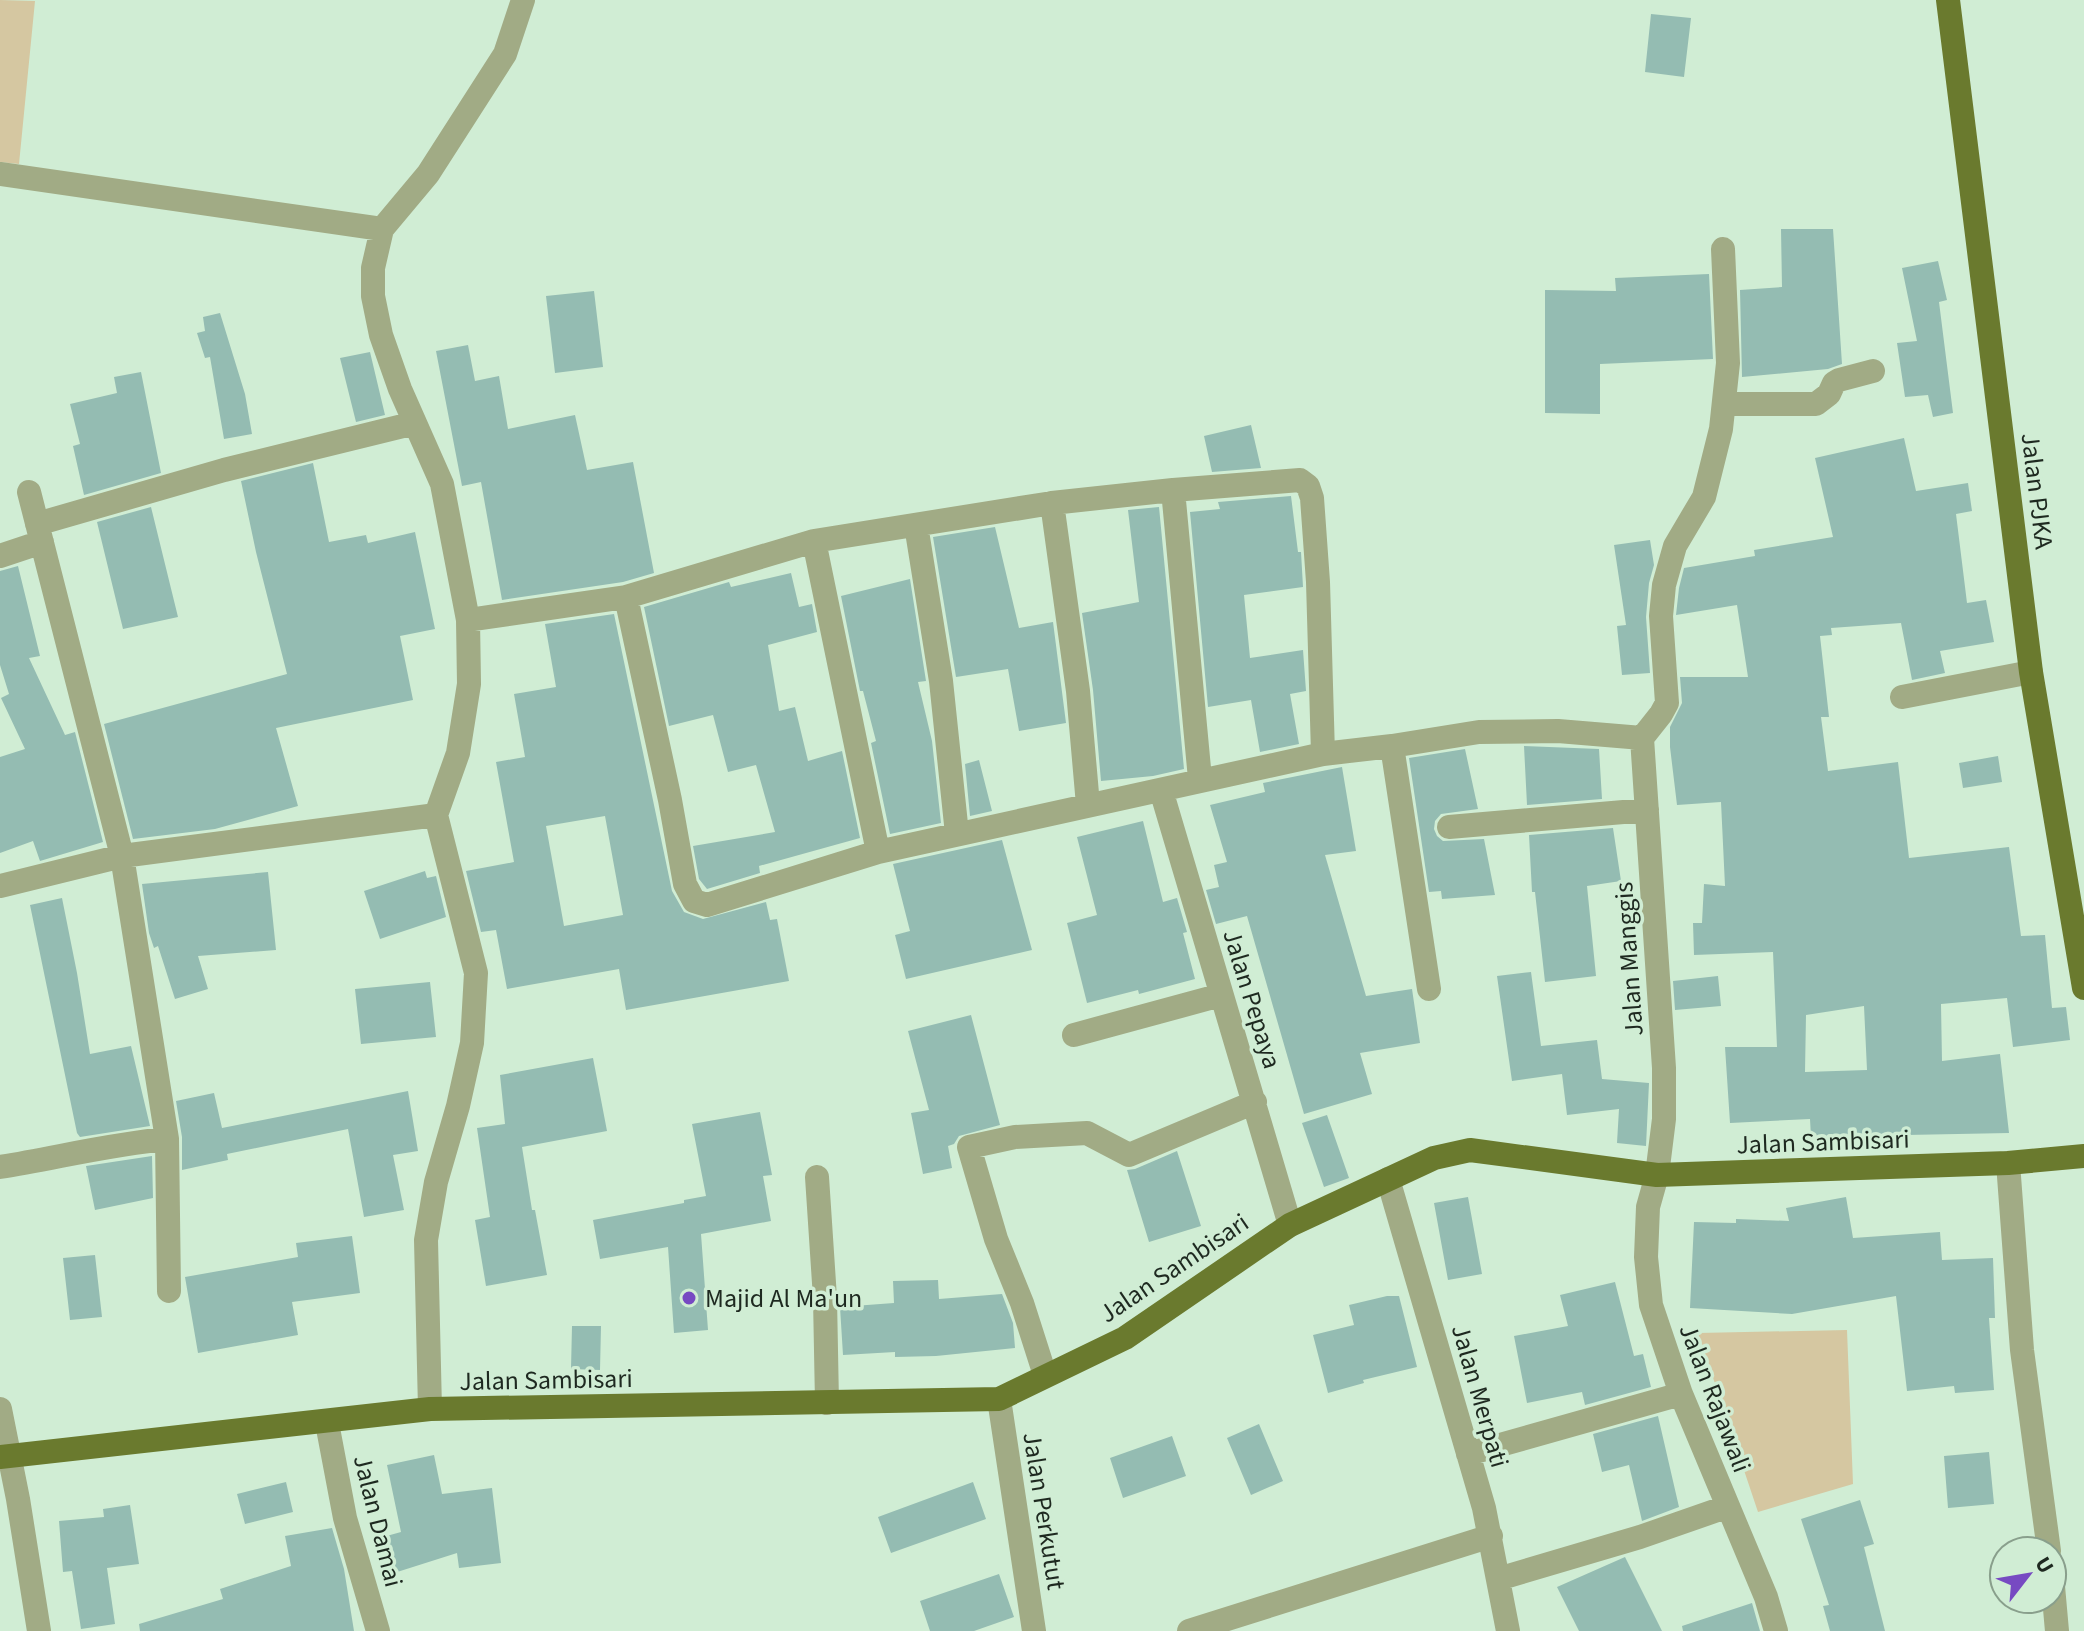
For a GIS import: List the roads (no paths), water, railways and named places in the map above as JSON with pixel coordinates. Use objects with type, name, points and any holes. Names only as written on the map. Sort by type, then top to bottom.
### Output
[{"type":"main road","name":"Jalan PJKA","points":[[1948,0],[2031,672],[2084,988]]},
{"type":"main road","name":"Jalan Sambisari","points":[[4,1457],[430,1409],[999,1399],[1125,1338],[1290,1225],[1434,1158],[1470,1150],[1657,1175],[2008,1163],[2084,1156]]},
{"type":"street","points":[[430,1409],[426,1240],[436,1182],[472,1043],[476,973],[436,815],[458,753],[469,684],[468,620],[442,484],[381,335],[373,296],[373,268],[382,229],[428,174],[505,54],[523,0]]},
{"type":"street","points":[[0,174],[382,229]]},
{"type":"street","points":[[626,597],[685,884],[694,901],[707,905],[878,852],[1323,754],[1479,732],[1558,731],[1642,738],[1667,703],[1661,616],[1664,585],[1675,546],[1704,497],[1721,429],[1728,363],[1723,249]]},
{"type":"street","points":[[1724,404],[1816,404],[1829,394],[1839,380],[1873,371]]},
{"type":"street","points":[[0,556],[40,533],[224,470],[415,423]]},
{"type":"street","points":[[468,620],[626,597],[814,541],[1052,503],[1300,480],[1308,486],[1312,498],[1323,754]]},
{"type":"street","points":[[1173,490],[1200,779]]},
{"type":"street","points":[[29,492],[122,856],[167,1139],[169,1291]]},
{"type":"street","points":[[1052,503],[1078,691],[1088,805]]},
{"type":"street","points":[[916,525],[941,681],[957,834]]},
{"type":"street","points":[[814,541],[878,852]]},
{"type":"street","points":[[1902,697],[2031,672]]},
{"type":"street","name":"Jalan Manggis","points":[[1642,738],[1664,1068],[1664,1119],[1657,1175]]},
{"type":"street","points":[[1392,746],[1429,989]]},
{"type":"street","name":"Jalan Pepaya","points":[[1161,790],[1290,1225]]},
{"type":"street","points":[[1449,827],[1647,810]]},
{"type":"street","points":[[0,886],[122,856],[436,815]]},
{"type":"street","points":[[1074,1035],[1221,995]]},
{"type":"street","points":[[1045,1375],[1022,1303],[996,1239],[969,1147],[1015,1137],[1087,1133],[1129,1155],[1255,1102]]},
{"type":"street","points":[[0,1167],[167,1139]]},
{"type":"street","points":[[2008,1163],[2022,1350],[2047,1535]]},
{"type":"street","name":"Jalan Rajawali","points":[[1657,1175],[1648,1207],[1646,1257],[1651,1305],[1681,1394],[1766,1597],[1776,1631]]},
{"type":"street","points":[[817,1177],[825,1298],[827,1403]]},
{"type":"street","name":"Jalan Merpati","points":[[1388,1179],[1491,1536],[1508,1631]]},
{"type":"street","points":[[1468,1454],[1681,1394]]},
{"type":"street","name":"Jalan Perkutut","points":[[999,1399],[1034,1631]]},
{"type":"street","points":[[0,1409],[4,1457],[18,1499],[39,1631]]},
{"type":"street","name":"Jalan Damai","points":[[327,1423],[345,1518],[378,1631]]},
{"type":"street","points":[[1498,1579],[1640,1537],[1726,1507]]},
{"type":"street","points":[[1189,1631],[1491,1536]]},
{"type":"place","name":"Majid Al Ma'un","points":[[689,1298]]}]
